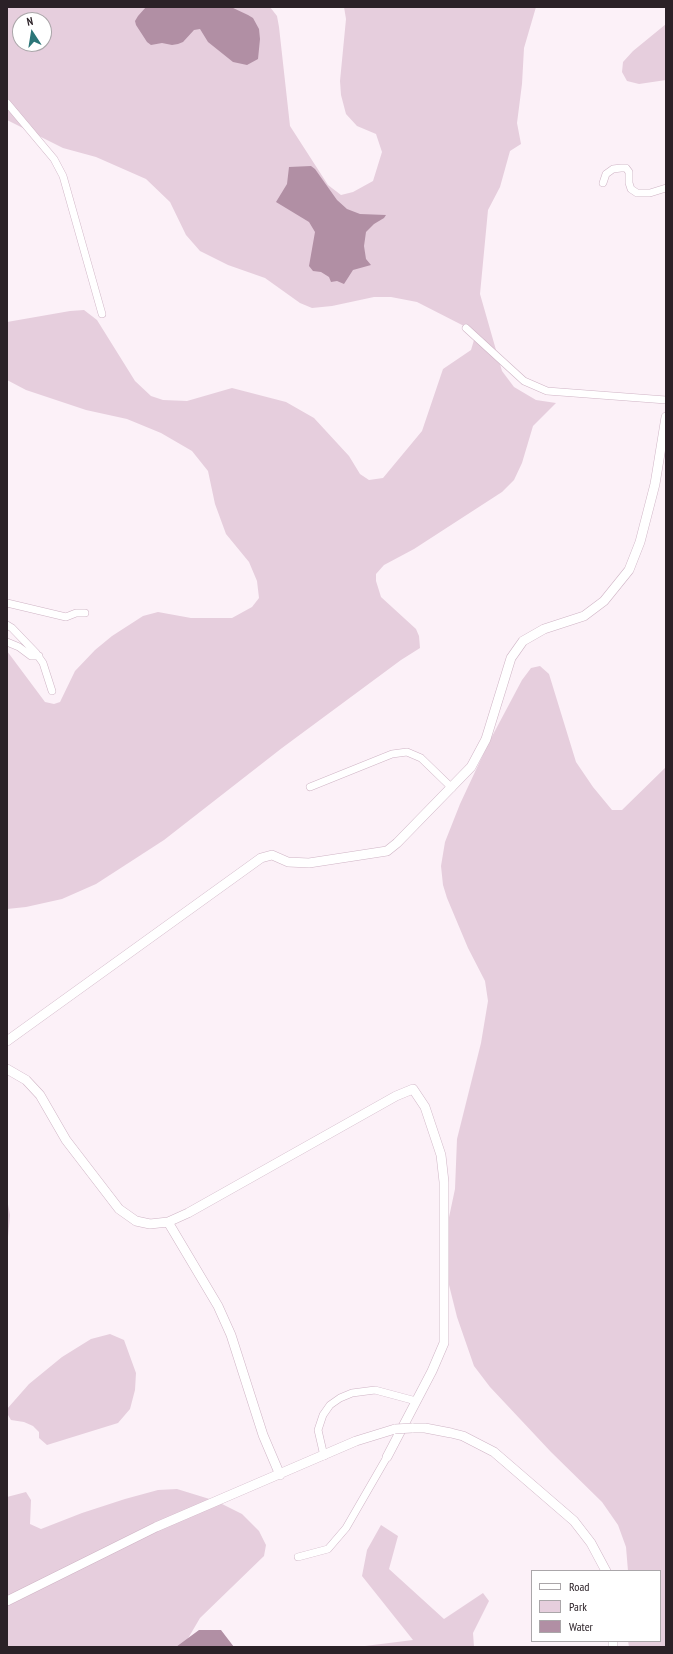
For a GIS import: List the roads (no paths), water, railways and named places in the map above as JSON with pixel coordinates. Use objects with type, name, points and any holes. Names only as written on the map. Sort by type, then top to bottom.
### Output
[{"type":"street","points":[[7,103],[54,159],[63,176],[102,314]]},
{"type":"street","points":[[603,182],[606,174],[612,169],[626,168],[629,172],[629,183],[631,189],[637,193],[650,193],[666,188]]},
{"type":"street","points":[[466,328],[524,381],[547,391],[666,400]]},
{"type":"street","points":[[7,1041],[262,858],[272,856],[288,862],[309,862],[387,851],[452,788],[471,767],[486,740],[511,658],[523,641],[544,629],[584,616],[604,601],[629,570],[640,542],[654,484],[666,417]]},
{"type":"street","points":[[7,603],[66,617],[85,612]]},
{"type":"street","points":[[7,625],[27,642],[43,663],[52,691]]},
{"type":"street","points":[[7,642],[19,647],[31,656],[38,656]]},
{"type":"street","points":[[310,787],[392,754],[407,752],[421,758],[452,788]]},
{"type":"street","points":[[7,1069],[26,1080],[40,1095],[66,1140],[119,1209],[136,1221],[150,1224],[168,1222],[188,1214],[396,1096],[413,1089],[425,1107],[441,1155],[444,1182],[444,1343],[432,1370],[387,1456],[346,1528],[328,1549],[298,1556]]},
{"type":"street","points":[[168,1222],[218,1306],[231,1335],[263,1435],[280,1475]]},
{"type":"street","points":[[324,1456],[318,1430],[322,1415],[330,1405],[340,1398],[352,1393],[375,1390],[416,1401]]},
{"type":"street","points":[[7,1602],[156,1527],[280,1475],[363,1438],[395,1429],[412,1428],[425,1428],[463,1436],[494,1452],[574,1521],[591,1543],[605,1570]]},
{"type":"water","points":[[146,7],[231,7],[253,18],[259,29],[260,39],[258,59],[247,65],[233,62],[208,42],[200,29],[194,30],[183,42],[178,44],[172,45],[162,43],[151,45],[147,42],[135,21]]},
{"type":"water","points":[[311,166],[315,169],[337,200],[347,209],[360,214],[386,215],[366,232],[364,246],[366,259],[371,265],[353,270],[344,284],[337,281],[331,282],[329,277],[321,272],[313,271],[309,266],[315,232],[309,222],[276,202],[287,184],[289,167]]},
{"type":"water","points":[[199,1630],[221,1630],[234,1647],[176,1647]]}]
